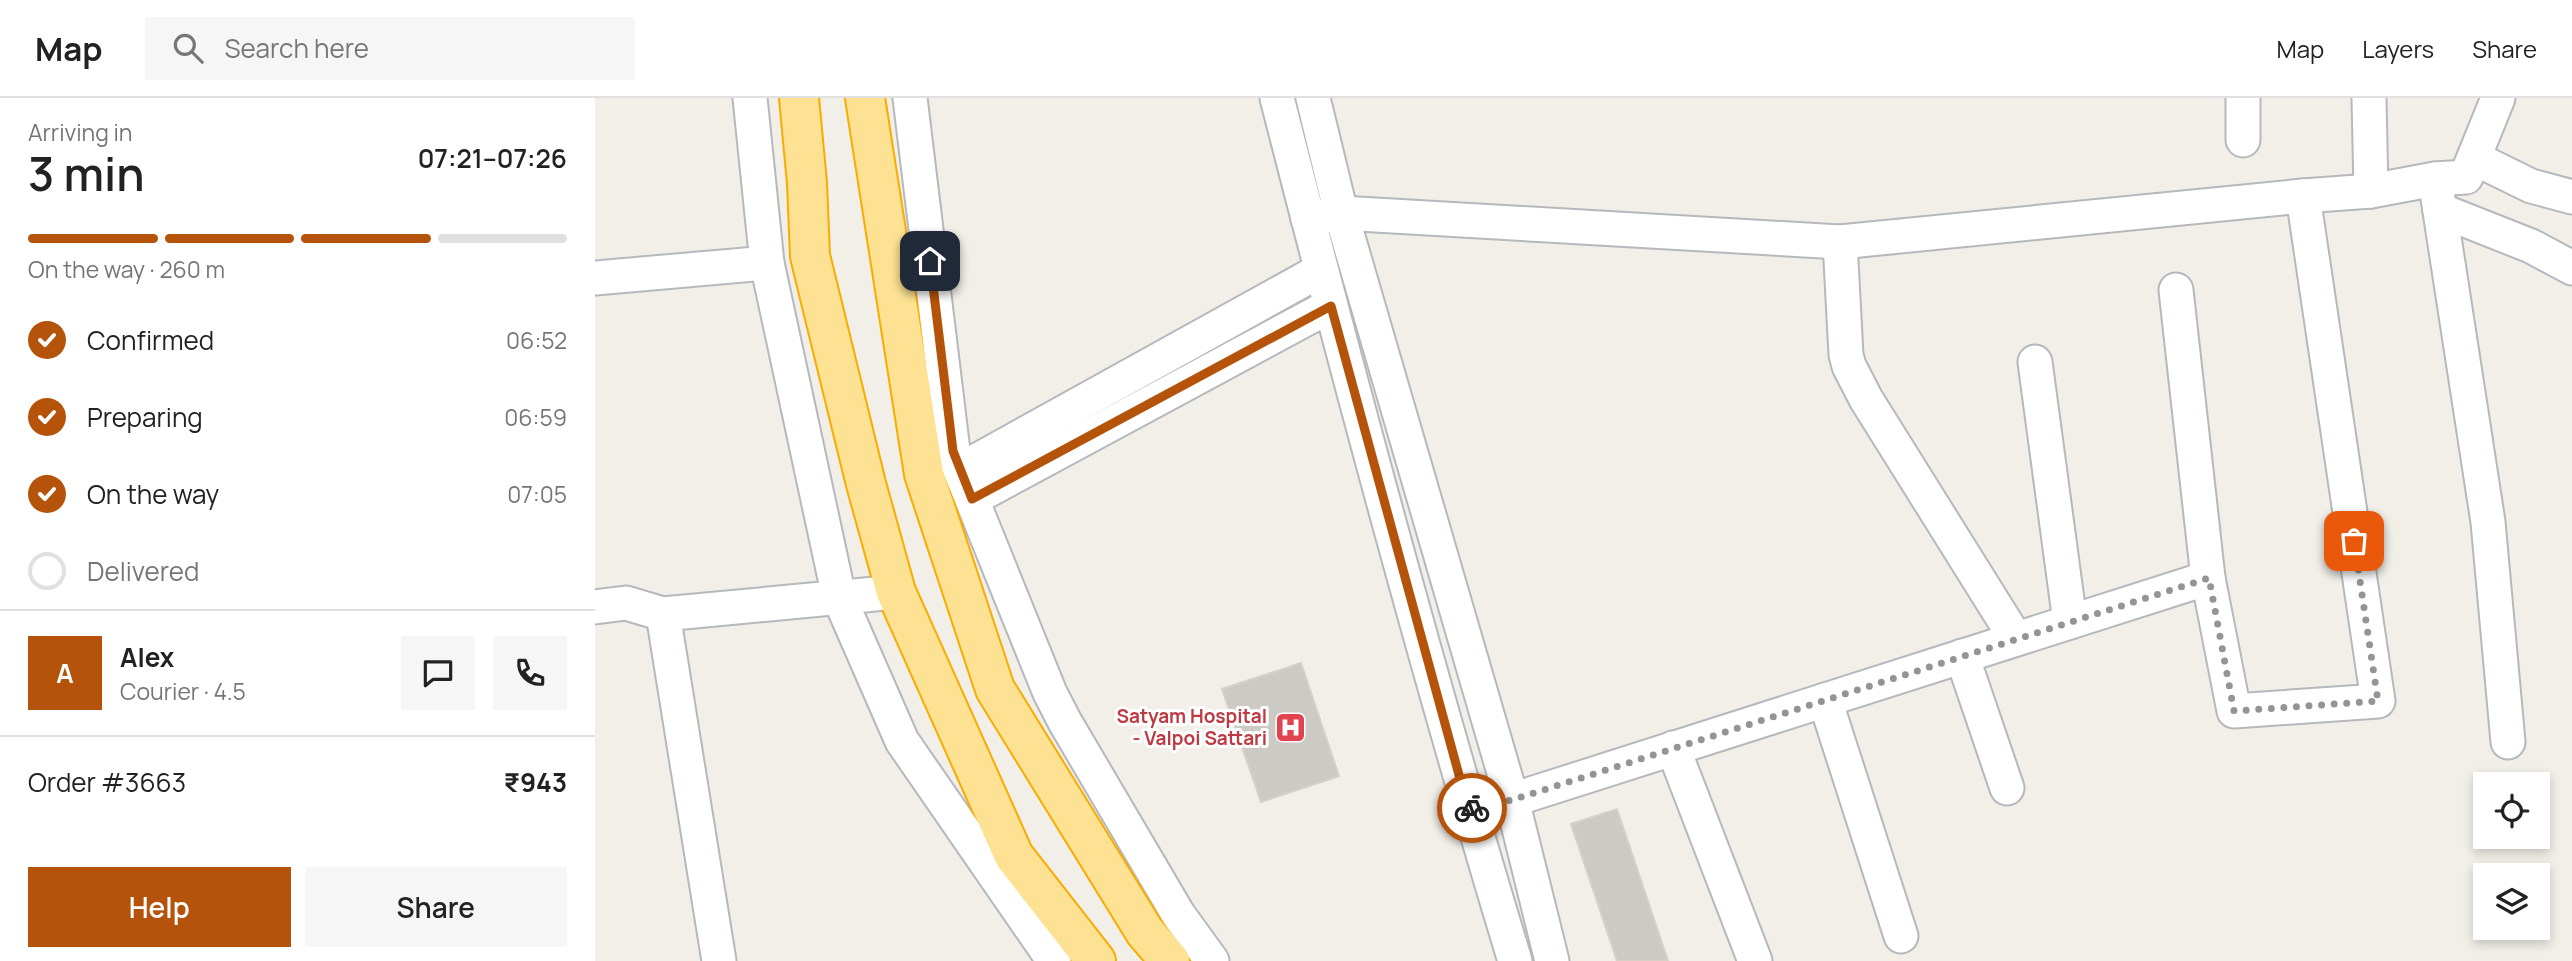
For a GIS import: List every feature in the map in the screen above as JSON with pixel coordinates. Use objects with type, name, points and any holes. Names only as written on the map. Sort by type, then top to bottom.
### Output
[{"type":"highway","points":[[799,98],[810,256],[866,484],[896,592],[1014,856],[1096,961]]},
{"type":"highway","points":[[865,98],[924,474],[995,689],[1145,932],[1170,961]]},
{"type":"street","points":[[750,98],[767,263],[839,597],[902,741],[1053,961]]},
{"type":"street","points":[[910,98],[953,451],[1050,692],[1065,722],[1178,914],[1212,961]]},
{"type":"street","points":[[1277,98],[1321,270],[1468,808],[1514,961]]},
{"type":"street","points":[[1313,98],[1341,213],[1512,800],[1552,961]]},
{"type":"street","points":[[2243,98],[2243,140]]},
{"type":"street","points":[[2369,98],[2371,191]]},
{"type":"street","points":[[2438,195],[2466,177],[2498,98]]},
{"type":"street","points":[[2474,158],[2531,186],[2572,197]]},
{"type":"street","points":[[1308,219],[1341,213],[1840,242],[2371,191],[2438,195],[2572,268]]},
{"type":"street","points":[[2438,195],[2488,522],[2508,742]]},
{"type":"street","points":[[2176,290],[2209,578],[2234,711],[2378,701],[2303,196]]},
{"type":"street","points":[[1840,242],[1846,355],[1849,366],[1866,399],[2016,639]]},
{"type":"street","points":[[595,278],[767,263]]},
{"type":"street","points":[[966,484],[1321,270]]},
{"type":"street","points":[[966,484],[1331,306]]},
{"type":"street","points":[[2035,362],[2070,622]]},
{"type":"street","points":[[1468,808],[1512,800],[2209,578]]},
{"type":"street","points":[[595,607],[627,603],[663,614],[896,592]]},
{"type":"street","points":[[663,614],[719,961]]},
{"type":"street","points":[[1962,656],[2007,788]]},
{"type":"street","points":[[1825,699],[1901,936]]},
{"type":"street","points":[[1673,748],[1755,961]]},
{"type":"building","points":[[1301,663],[1339,776],[1261,802],[1222,689]]},
{"type":"building","points":[[1617,809],[1668,961],[1617,961],[1571,824]]},
{"type":"way so far","points":[[1472,808],[1512,800],[2209,578],[2234,711],[2378,701],[2354,541]]},
{"type":"place","name":"Satyam Hospital - Valpoi Sattari","points":[[1290,727]]},
{"type":"route","points":[[930,261],[953,451],[972,499],[1331,306],[1468,808],[1472,808]]}]
